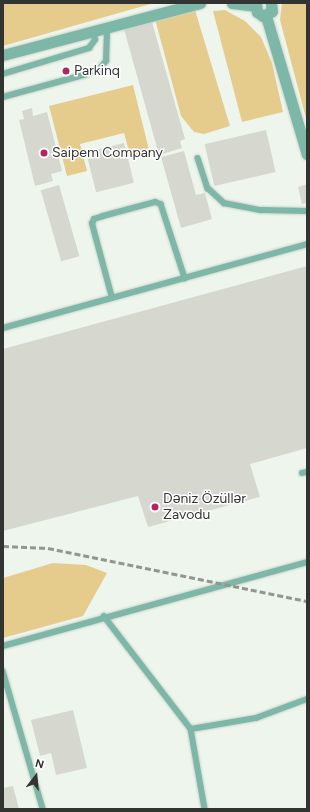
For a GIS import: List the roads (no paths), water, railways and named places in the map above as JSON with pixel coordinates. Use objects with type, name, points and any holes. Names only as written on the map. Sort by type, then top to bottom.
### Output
[{"type":"street","points":[[3,55],[107,26],[200,3]]},
{"type":"street","points":[[232,3],[256,4],[259,15],[266,16],[272,11],[271,3]]},
{"type":"street","points":[[266,16],[305,140],[307,154]]},
{"type":"lane","points":[[3,97],[89,75],[103,68],[108,48],[107,26]]},
{"type":"lane","points":[[3,74],[88,48],[95,40],[93,30]]},
{"type":"lane","points":[[198,158],[208,188],[224,204],[261,210],[307,211]]},
{"type":"lane","points":[[112,298],[92,224],[94,219],[103,216],[155,202],[161,204],[185,278]]},
{"type":"lane","points":[[3,328],[307,244]]},
{"type":"lane","points":[[3,646],[104,616],[307,562]]},
{"type":"lane","points":[[104,616],[191,728],[205,809]]},
{"type":"lane","points":[[3,671],[43,809]]},
{"type":"lane","points":[[191,728],[256,718],[307,698]]},
{"type":"railway","points":[[3,546],[48,548],[307,601]]},
{"type":"place","name":"Parkinq","points":[[66,71]]},
{"type":"place","name":"Saipem Company","points":[[44,153]]},
{"type":"place","name":"Dəniz Özüllər Zavodu","points":[[155,507]]}]
